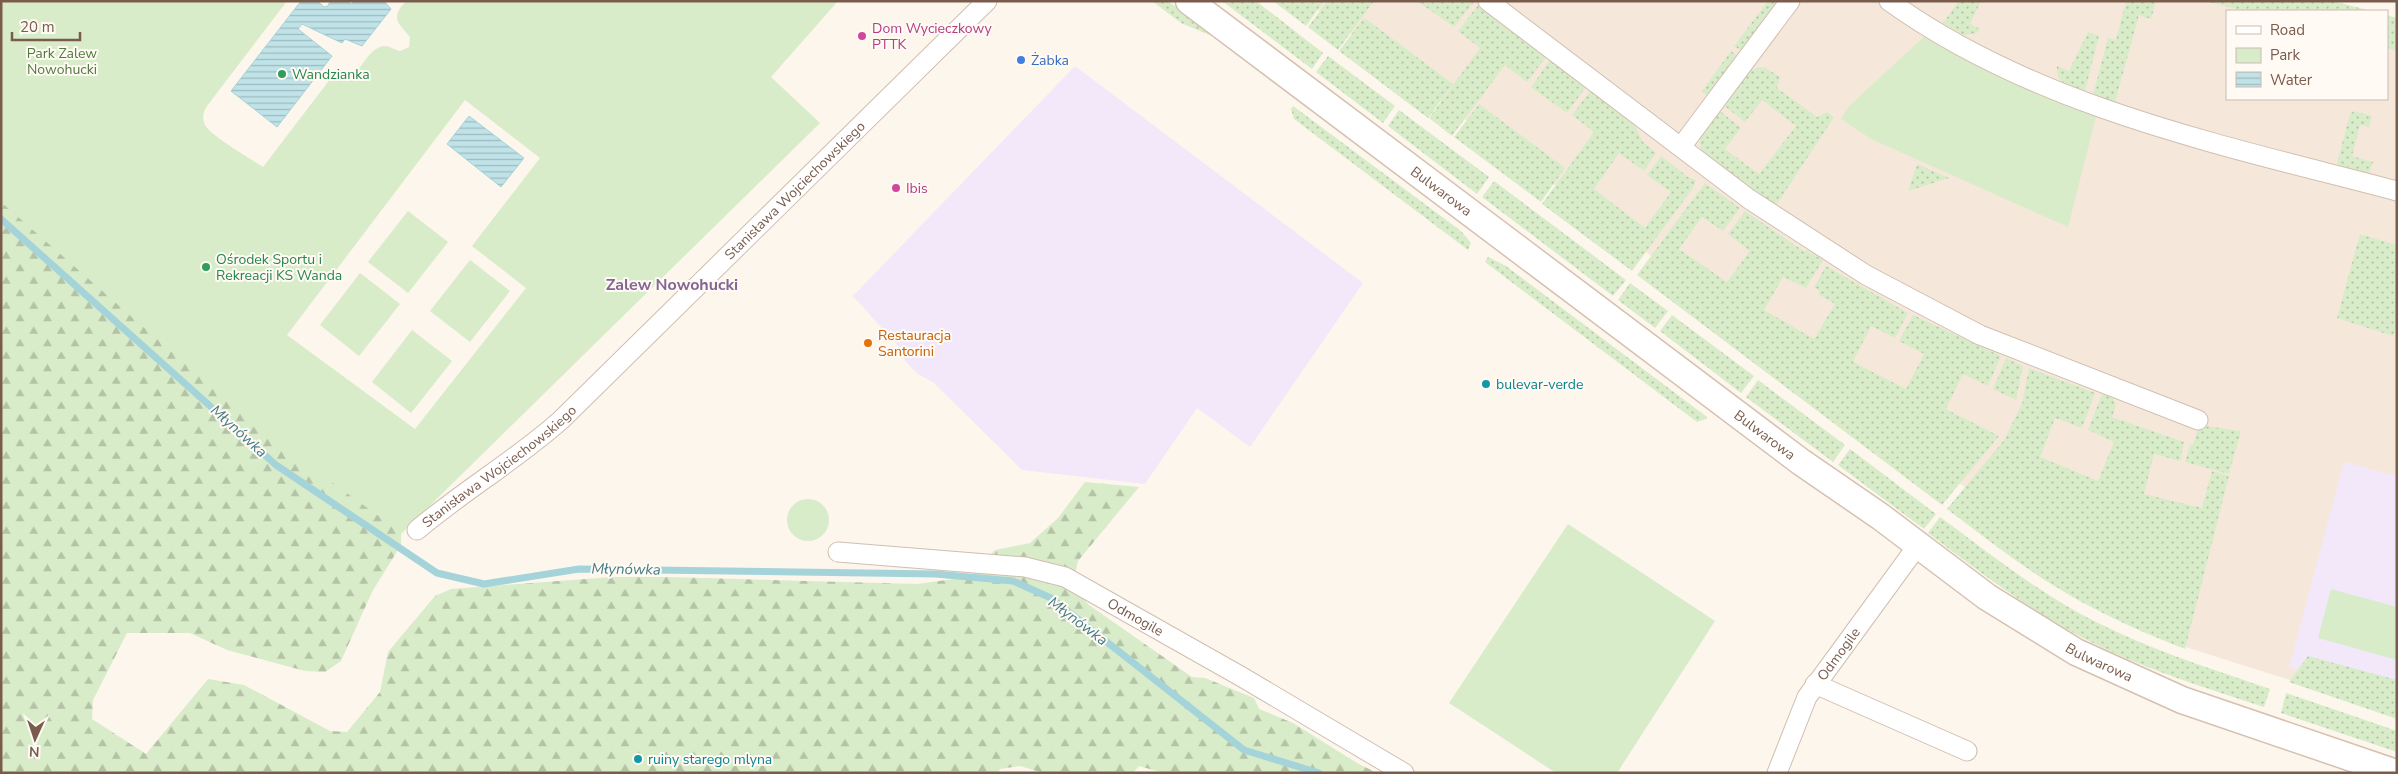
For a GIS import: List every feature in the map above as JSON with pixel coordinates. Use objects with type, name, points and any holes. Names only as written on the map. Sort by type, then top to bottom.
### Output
[{"type":"street","name":"Stanisława Wojciechowskiego","points":[[417,530],[438,512],[541,438],[561,420],[987,1]]},
{"type":"street","name":"Bulwarowa","points":[[1189,1],[1800,462],[1918,544],[2017,618],[2088,659],[2182,700],[2396,773]]},
{"type":"street","points":[[1488,1],[1750,199],[1866,275],[1949,320],[2032,357],[2198,420]]},
{"type":"street","points":[[1680,147],[1790,1]]},
{"type":"street","points":[[1889,1],[1931,28],[1996,64],[2103,109],[2168,130],[2397,192]]},
{"type":"street","name":"Odmogile","points":[[1777,773],[1802,708],[1816,684],[1918,544]]},
{"type":"street","name":"Odmogile","points":[[838,552],[1025,567],[1064,577],[1242,677],[1404,773]]},
{"type":"street","points":[[1816,684],[1967,751]]},
{"type":"shaded area","points":[[1305,1],[2287,1],[2321,10],[2226,10],[2226,100],[2388,100],[2388,28],[2397,30],[2397,714],[2179,645]]},
{"type":"shaded area","points":[[1075,66],[1363,283],[1250,447],[1197,408],[1145,484],[1022,470],[934,383],[918,374],[905,361],[899,347],[853,296]]},
{"type":"shaded area","points":[[2344,462],[2397,476],[2397,702],[2289,667]]},
{"type":"green space","name":"Ośrodek Sportu i Rekreacji KS Wanda","points":[[1,1],[287,1],[207,106],[203,115],[205,125],[209,130],[263,167],[331,78],[342,74],[353,78],[366,59],[379,47],[386,46],[400,51],[409,47],[410,37],[399,24],[397,17],[398,12],[406,1],[838,1],[771,77],[820,123],[402,533],[265,434],[1,202]],"holes":[[[465,100],[540,158],[472,246],[526,288],[415,429],[287,335]]]},
{"type":"green space","points":[[1152,1],[1168,1],[1217,38],[1181,23]]},
{"type":"green space","points":[[1222,1],[1256,1],[1323,53],[1312,69]]},
{"type":"green space","points":[[1273,1],[1324,1],[1306,26]]},
{"type":"green space","points":[[1327,1],[1374,1],[1338,50],[1308,27]]},
{"type":"green space","points":[[1417,1],[1472,1],[1474,2],[1454,27]]},
{"type":"green space","points":[[1768,1],[1779,1],[1742,51],[1734,46]]},
{"type":"green space","points":[[1959,1],[1981,1],[1970,24],[1980,29],[1977,33],[1964,35],[1943,23]]},
{"type":"green space","points":[[2126,1],[2156,1],[2151,19],[2139,15],[2115,102],[2093,95],[2108,38],[2116,40]]},
{"type":"green space","points":[[2205,1],[2333,1],[2367,10],[2240,10]]},
{"type":"green space","points":[[1478,5],[1546,57],[1527,82],[1505,65],[1452,136],[1429,118],[1480,48],[1458,31]]},
{"type":"green space","points":[[2388,15],[2397,18],[2397,51],[2388,48]]},
{"type":"green space","points":[[1363,19],[1366,19],[1453,84],[1428,118],[1339,51]]},
{"type":"green space","points":[[2088,32],[2099,36],[2085,91],[2069,86],[2061,81],[2057,73],[2057,66],[2069,71]]},
{"type":"green space","points":[[1926,35],[2021,86],[2096,117],[2068,227],[1871,139],[1841,119],[1849,106]]},
{"type":"green space","points":[[1731,51],[1738,56],[1708,96],[1702,91]]},
{"type":"green space","points":[[1328,56],[1395,106],[1383,123],[1316,72]]},
{"type":"green space","points":[[1550,60],[1586,87],[1567,113],[1531,87]]},
{"type":"green space","points":[[1764,67],[1780,77],[1777,88],[1817,117],[1827,112],[1834,117],[1775,207],[1703,153],[1700,147],[1701,136],[1704,130],[1719,110],[1741,128],[1725,149],[1759,174],[1796,126],[1762,100],[1745,122],[1723,105],[1750,70]]},
{"type":"green space","points":[[1,71],[402,488],[401,545],[372,592],[341,661],[325,672],[305,671],[227,650],[190,633],[127,633],[93,700],[92,719],[146,754],[208,679],[244,685],[330,731],[347,732],[380,692],[388,652],[435,596],[451,589],[612,577],[917,584],[969,577],[995,550],[1030,543],[1058,518],[1085,482],[1139,487],[1078,561],[1077,585],[1089,605],[1192,677],[1205,678],[1254,698],[1259,709],[1293,723],[1357,763],[1377,773],[1164,773],[1139,766],[1133,773],[1043,773],[1020,766],[1000,769],[998,773],[1,773]]},
{"type":"green space","points":[[1591,90],[1635,125],[1642,141],[1656,153],[1644,171],[1619,153],[1594,189],[1645,228],[1671,192],[1647,175],[1661,156],[1688,177],[1696,180],[1693,188],[1632,271],[1542,204],[1594,132],[1572,115]]},
{"type":"green space","points":[[1479,104],[1565,168],[1541,202],[1454,137]]},
{"type":"green space","points":[[1293,106],[1461,231],[1471,243],[1468,250],[1294,119],[1291,109]]},
{"type":"green space","points":[[1399,110],[1489,177],[1477,194],[1388,126]]},
{"type":"green space","points":[[2354,111],[2372,116],[2369,127],[2360,125],[2352,156],[2373,162],[2369,173],[2338,165],[2337,163],[2350,114]]},
{"type":"green space","points":[[1917,164],[1949,178],[1908,191]]},
{"type":"green space","points":[[1494,181],[1626,280],[1613,296],[1482,197]]},
{"type":"green space","points":[[1705,183],[1740,208],[1723,231],[1702,217],[1679,249],[1727,282],[1750,251],[1728,234],[1745,211],[1805,252],[1806,250],[1823,260],[1806,288],[1783,277],[1764,310],[1814,339],[1835,304],[1818,294],[1820,291],[1814,287],[1826,266],[1908,313],[1895,338],[1871,326],[1853,362],[1906,389],[1924,354],[1899,341],[1913,315],[2001,356],[1988,386],[1963,374],[1946,409],[1999,436],[1942,505],[1637,275]]},
{"type":"green space","points":[[408,211],[448,242],[408,293],[368,262]]},
{"type":"green space","points":[[2360,234],[2397,245],[2397,323],[2393,336],[2337,318]]},
{"type":"green space","points":[[1488,257],[1506,266],[1707,417],[1706,419],[1697,422],[1485,262]]},
{"type":"green space","points":[[470,260],[510,291],[470,342],[430,311]]},
{"type":"green space","points":[[360,273],[400,304],[359,356],[320,325]]},
{"type":"green space","points":[[1630,283],[1668,311],[1655,328],[1618,300]]},
{"type":"green space","points":[[1672,315],[1754,376],[1741,393],[1660,331]]},
{"type":"green space","points":[[412,330],[452,361],[411,413],[372,382]]},
{"type":"green space","points":[[2006,358],[2023,366],[2016,400],[1993,389]]},
{"type":"green space","points":[[2029,368],[2095,393],[2082,428],[2055,418],[2040,457],[2098,481],[2114,442],[2088,430],[2102,394],[2113,398],[2116,405],[2112,417],[2184,442],[2180,461],[2154,454],[2144,494],[2202,508],[2212,471],[2229,476],[2185,649],[2127,625],[2071,596],[2023,565],[1947,509],[2004,440],[2022,404]]},
{"type":"green space","points":[[1758,380],[1845,445],[1833,462],[1746,397]]},
{"type":"green space","points":[[2199,425],[2241,431],[2229,474],[2185,462],[2190,444],[2193,445]]},
{"type":"green space","points":[[1850,449],[1936,514],[1924,529],[1838,465]]},
{"type":"green space","points":[[812,499],[820,502],[826,508],[829,520],[826,532],[820,538],[804,541],[796,538],[790,532],[787,516],[790,508],[796,502]]},
{"type":"green space","points":[[1940,517],[2033,584],[2089,619],[2165,652],[2270,689],[2264,707],[2134,662],[2093,643],[2049,619],[2008,592],[1928,533]]},
{"type":"green space","points":[[1568,524],[1715,621],[1617,773],[1556,773],[1449,703]]},
{"type":"green space","points":[[2331,589],[2397,607],[2397,660],[2318,638]]},
{"type":"green space","points":[[2308,656],[2397,680],[2397,719],[2289,682]]},
{"type":"green space","points":[[2286,693],[2397,731],[2397,752],[2281,713]]},
{"type":"water","name":"Wandzianka","points":[[301,1],[318,1],[324,7],[328,6],[330,1],[348,1],[351,4],[354,1],[384,1],[391,9],[362,46],[345,39],[342,43],[302,24],[298,29],[332,56],[277,127],[231,91]]},
{"type":"water","points":[[469,116],[524,158],[501,187],[447,144]]},
{"type":"waterway","name":"Młynówka","points":[[1,219],[276,465],[437,573],[484,584],[579,569],[936,574],[1013,581],[1051,598],[1244,750],[1319,773]]},
{"type":"place","name":"Dom Wycieczkowy PTTK","points":[[862,36]]},
{"type":"place","name":"Żabka","points":[[1021,60]]},
{"type":"place","name":"Wandzianka","points":[[282,74]]},
{"type":"place","name":"Ibis","points":[[896,188]]},
{"type":"place","name":"Ośrodek Sportu i Rekreacji KS Wanda","points":[[206,267]]},
{"type":"place","name":"Restauracja Santorini","points":[[868,343]]},
{"type":"place","name":"bulevar-verde","points":[[1486,384]]},
{"type":"place","name":"ruiny starego mlyna","points":[[638,759]]},
{"type":"district","name":"Zalew Nowohucki","points":[[672,285]]},
{"type":"park label","name":"Park Zalew Nowohucki","points":[[62,62]]}]
